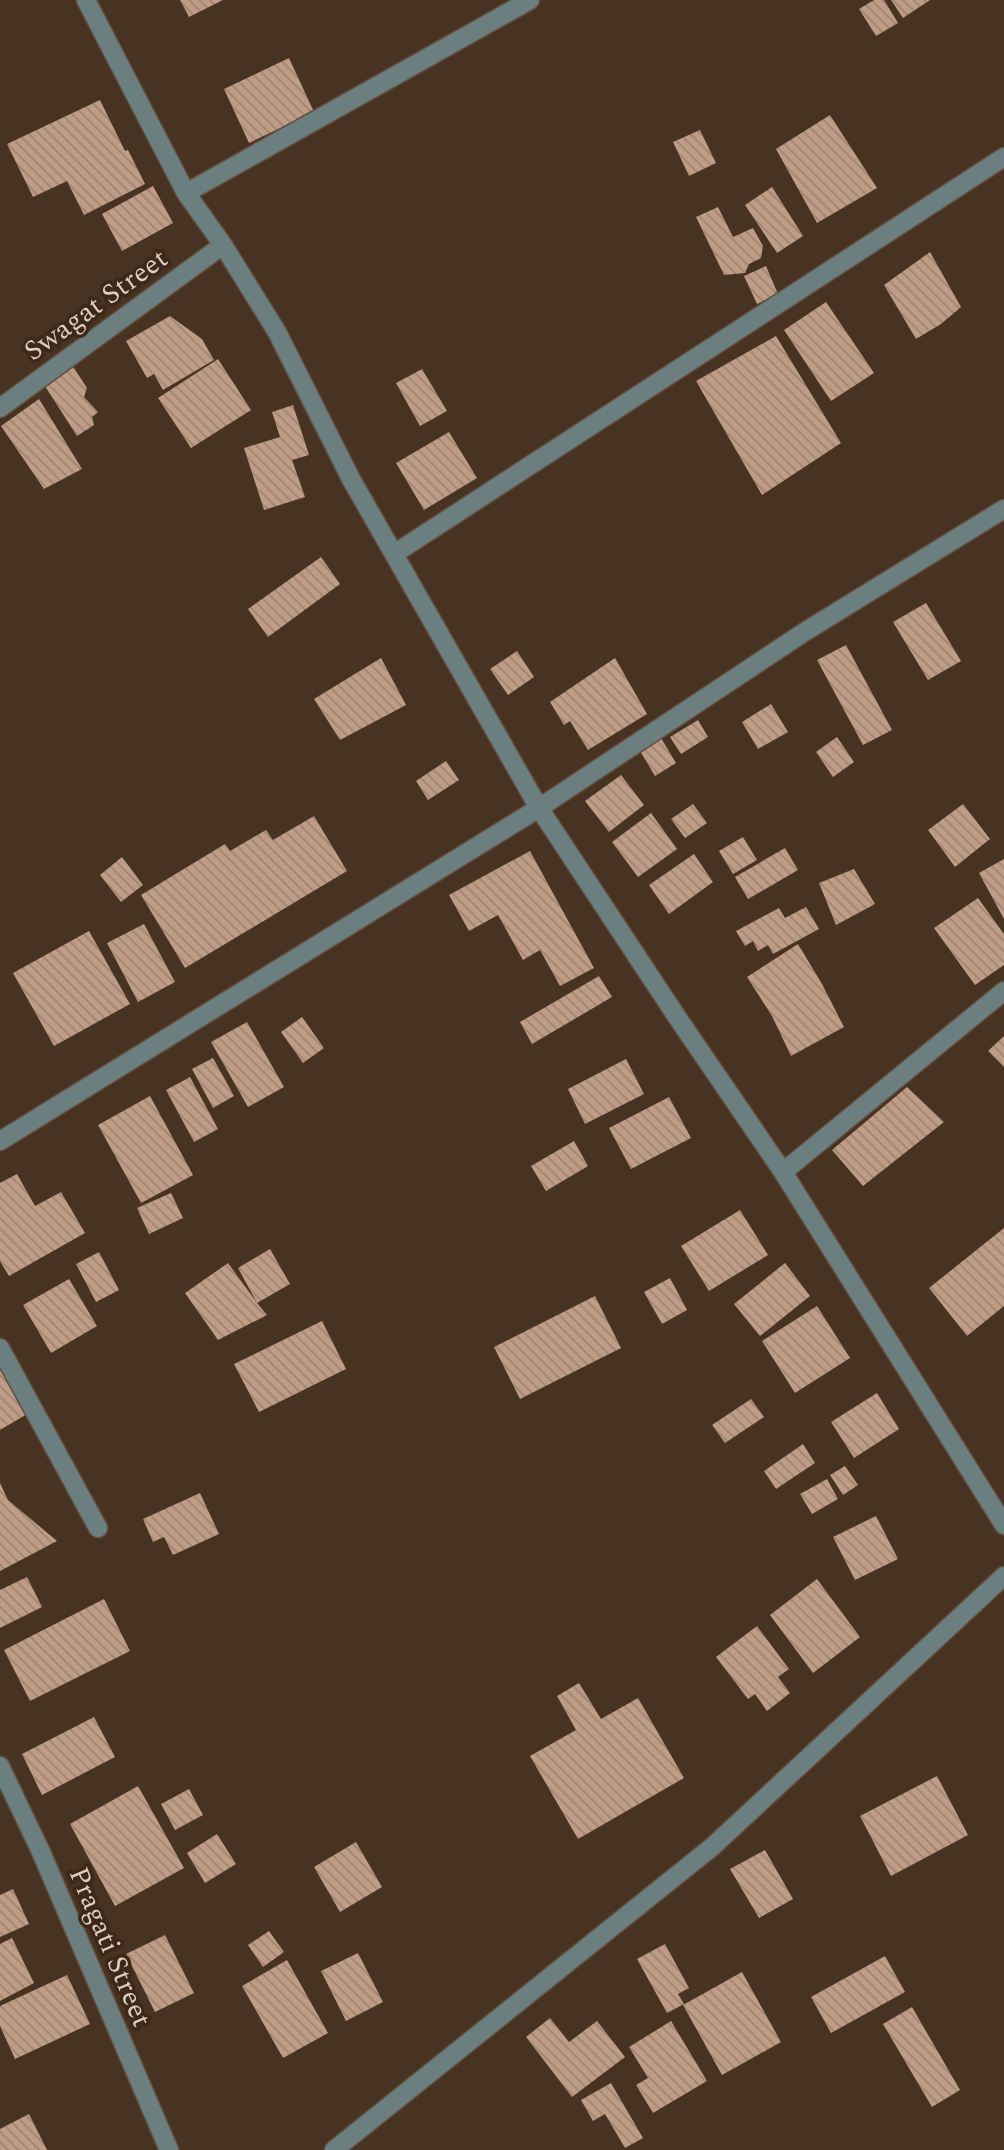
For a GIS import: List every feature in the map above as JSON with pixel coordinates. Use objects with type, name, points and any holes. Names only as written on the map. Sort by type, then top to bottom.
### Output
[{"type":"street","points":[[86,0],[186,193],[276,332],[351,479],[539,808],[783,1172],[1004,1525]]},
{"type":"street","points":[[186,193],[530,0]]},
{"type":"street","points":[[394,554],[1004,157]]},
{"type":"street","name":"Swagat Street","points":[[0,408],[222,245]]},
{"type":"street","points":[[0,1141],[539,808],[806,631],[1004,509]]},
{"type":"street","points":[[783,1172],[1004,991]]},
{"type":"street","points":[[0,1348],[98,1528]]},
{"type":"street","points":[[334,2150],[712,1847],[1004,1577]]},
{"type":"street","name":"Pragati Street","points":[[0,1766],[41,1852],[169,2150]]},
{"type":"building","points":[[180,0],[223,0],[189,17]]},
{"type":"building","points":[[874,0],[884,0],[898,23],[876,36],[859,9]]},
{"type":"building","points":[[891,0],[930,0],[903,18]]},
{"type":"building","points":[[289,58],[314,112],[249,143],[224,89]]},
{"type":"building","points":[[100,100],[145,184],[84,215],[67,181],[33,197],[7,144]]},
{"type":"building","points":[[830,115],[877,188],[817,223],[776,149]]},
{"type":"building","points":[[700,130],[716,163],[689,176],[673,142]]},
{"type":"building","points":[[153,186],[173,223],[122,251],[102,214]]},
{"type":"building","points":[[772,187],[803,236],[777,253],[745,205]]},
{"type":"building","points":[[718,207],[733,237],[753,228],[763,246],[761,258],[749,264],[745,273],[724,275],[696,217]]},
{"type":"building","points":[[930,252],[961,307],[941,324],[916,339],[884,285]]},
{"type":"building","points":[[766,266],[778,294],[757,304],[744,276]]},
{"type":"building","points":[[826,302],[874,373],[831,401],[784,330]]},
{"type":"building","points":[[170,316],[202,339],[214,360],[163,390],[154,374],[147,378],[126,341]]},
{"type":"building","points":[[776,336],[841,443],[762,495],[696,381]]},
{"type":"building","points":[[218,359],[251,410],[191,448],[158,398]]},
{"type":"building","points":[[72,365],[87,388],[84,397],[98,412],[92,417],[94,425],[77,436],[43,383]]},
{"type":"building","points":[[422,369],[447,411],[420,426],[396,383]]},
{"type":"building","points":[[39,399],[82,469],[44,489],[1,426]]},
{"type":"building","points":[[293,405],[309,455],[292,460],[305,497],[264,510],[244,448],[280,437],[272,412]]},
{"type":"building","points":[[449,432],[477,478],[424,510],[396,463]]},
{"type":"building","points":[[321,557],[340,584],[268,637],[248,609]]},
{"type":"building","points":[[926,603],[961,661],[928,680],[893,622]]},
{"type":"building","points":[[846,645],[892,730],[863,745],[817,660]]},
{"type":"building","points":[[517,651],[534,677],[508,695],[490,669]]},
{"type":"building","points":[[381,658],[406,705],[340,740],[314,699]]},
{"type":"building","points":[[615,658],[647,714],[588,750],[570,721],[564,725],[550,702]]},
{"type":"building","points":[[771,704],[788,732],[758,749],[742,722]]},
{"type":"building","points":[[698,720],[708,737],[681,754],[670,737]]},
{"type":"building","points":[[837,737],[854,762],[833,777],[816,752]]},
{"type":"building","points":[[661,738],[676,763],[655,776],[640,751]]},
{"type":"building","points":[[446,761],[459,780],[428,800],[416,781]]},
{"type":"building","points":[[621,775],[644,805],[609,832],[585,801]]},
{"type":"building","points":[[693,804],[707,823],[685,838],[671,819]]},
{"type":"building","points":[[963,804],[990,839],[955,867],[928,830]]},
{"type":"building","points":[[651,813],[677,849],[638,877],[612,842]]},
{"type":"building","points":[[314,816],[347,871],[185,968],[141,895],[225,844],[230,851],[266,830],[273,840]]},
{"type":"building","points":[[743,837],[757,860],[733,874],[719,851]]},
{"type":"building","points":[[785,848],[798,870],[748,899],[735,877]]},
{"type":"building","points":[[530,851],[594,968],[560,986],[540,950],[523,960],[498,915],[469,931],[449,895]]},
{"type":"building","points":[[694,854],[713,882],[669,914],[649,885]]},
{"type":"building","points":[[122,857],[143,885],[121,902],[100,875]]},
{"type":"building","points":[[1004,859],[1004,919],[979,873]]},
{"type":"building","points":[[854,869],[875,904],[836,925],[819,883]]},
{"type":"building","points":[[978,898],[1004,934],[1004,965],[975,985],[934,928]]},
{"type":"building","points":[[806,907],[819,929],[773,954],[768,945],[758,951],[753,941],[745,946],[736,931],[779,908],[785,918]]},
{"type":"building","points":[[144,924],[175,982],[138,1002],[107,943]]},
{"type":"building","points":[[89,931],[130,1004],[54,1046],[13,973]]},
{"type":"building","points":[[798,944],[844,1027],[791,1056],[772,1016],[747,977]]},
{"type":"building","points":[[599,976],[612,997],[532,1044],[520,1022]]},
{"type":"building","points":[[302,1017],[324,1048],[303,1063],[281,1032]]},
{"type":"building","points":[[247,1022],[284,1087],[248,1107],[211,1042]]},
{"type":"building","points":[[1004,1036],[1004,1067],[988,1051]]},
{"type":"building","points":[[213,1058],[234,1096],[213,1108],[192,1069]]},
{"type":"building","points":[[626,1059],[644,1094],[585,1124],[568,1089]]},
{"type":"building","points":[[190,1077],[218,1129],[194,1142],[166,1090]]},
{"type":"building","points":[[907,1087],[944,1122],[863,1186],[832,1150]]},
{"type":"building","points":[[150,1096],[193,1175],[141,1203],[98,1125]]},
{"type":"building","points":[[669,1097],[691,1138],[631,1169],[609,1128]]},
{"type":"building","points":[[574,1141],[588,1166],[546,1191],[531,1166]]},
{"type":"building","points":[[17,1174],[35,1206],[61,1192],[85,1233],[9,1276],[0,1261],[0,1183]]},
{"type":"building","points":[[171,1193],[183,1218],[149,1234],[137,1208]]},
{"type":"building","points":[[740,1210],[768,1255],[709,1291],[681,1246]]},
{"type":"building","points":[[1004,1228],[1004,1306],[967,1336],[929,1288]]},
{"type":"building","points":[[270,1249],[290,1284],[257,1303],[238,1268]]},
{"type":"building","points":[[99,1252],[119,1290],[96,1302],[76,1264]]},
{"type":"building","points":[[228,1263],[267,1315],[218,1340],[185,1293]]},
{"type":"building","points":[[785,1263],[810,1296],[760,1336],[734,1304]]},
{"type":"building","points":[[670,1278],[687,1310],[662,1324],[644,1292]]},
{"type":"building","points":[[69,1279],[97,1326],[51,1353],[23,1305]]},
{"type":"building","points":[[595,1296],[621,1348],[520,1399],[494,1347]]},
{"type":"building","points":[[817,1306],[850,1358],[795,1393],[762,1341]]},
{"type":"building","points":[[322,1321],[346,1369],[259,1412],[234,1364]]},
{"type":"building","points":[[0,1352],[34,1410],[0,1430]]},
{"type":"building","points":[[877,1393],[899,1429],[854,1458],[831,1422]]},
{"type":"building","points":[[751,1399],[764,1417],[725,1443],[712,1425]]},
{"type":"building","points":[[803,1444],[815,1463],[776,1489],[764,1471]]},
{"type":"building","points":[[845,1466],[858,1485],[843,1495],[830,1475]]},
{"type":"building","points":[[827,1479],[838,1499],[812,1514],[800,1494]]},
{"type":"building","points":[[0,1483],[8,1500],[57,1541],[0,1571]]},
{"type":"building","points":[[200,1493],[219,1534],[173,1555],[164,1537],[153,1542],[143,1519]]},
{"type":"building","points":[[876,1516],[898,1559],[855,1580],[833,1537]]},
{"type":"building","points":[[27,1577],[42,1607],[0,1628],[0,1590]]},
{"type":"building","points":[[817,1579],[860,1637],[813,1673],[770,1615]]},
{"type":"building","points":[[104,1599],[130,1651],[30,1701],[4,1650]]},
{"type":"building","points":[[757,1626],[789,1669],[778,1677],[790,1693],[767,1711],[755,1694],[748,1699],[716,1657]]},
{"type":"building","points":[[579,1683],[601,1719],[638,1698],[684,1778],[578,1839],[530,1756],[576,1730],[557,1696]]},
{"type":"building","points":[[94,1717],[115,1757],[42,1795],[22,1754]]},
{"type":"building","points":[[937,1776],[968,1835],[891,1876],[860,1816]]},
{"type":"building","points":[[138,1786],[184,1868],[115,1906],[70,1824]]},
{"type":"building","points":[[189,1789],[203,1815],[175,1830],[161,1804]]},
{"type":"building","points":[[217,1834],[236,1864],[205,1883],[187,1853]]},
{"type":"building","points":[[356,1842],[382,1887],[340,1912],[314,1867]]},
{"type":"building","points":[[765,1850],[793,1899],[759,1918],[730,1869]]},
{"type":"building","points":[[13,1889],[29,1924],[0,1937],[0,1895]]},
{"type":"building","points":[[269,1931],[284,1952],[263,1967],[248,1945]]},
{"type":"building","points":[[165,1935],[194,1993],[155,2012],[126,1954]]},
{"type":"building","points":[[12,1938],[34,1983],[0,2001],[0,1944]]},
{"type":"building","points":[[665,1944],[689,1988],[678,1994],[684,2004],[667,2013],[637,1959]]},
{"type":"building","points":[[358,1953],[383,2002],[346,2021],[321,1971]]},
{"type":"building","points":[[885,1956],[905,1992],[831,2033],[811,1997]]},
{"type":"building","points":[[287,1960],[328,2033],[283,2058],[242,1986]]},
{"type":"building","points":[[742,1972],[781,2042],[722,2075],[683,2005]]},
{"type":"building","points":[[67,1975],[90,2024],[15,2059],[0,2026],[0,2006]]},
{"type":"building","points":[[912,2007],[960,2090],[932,2107],[883,2024]]},
{"type":"building","points":[[550,2018],[569,2042],[597,2021],[625,2057],[572,2097],[526,2037]]},
{"type":"building","points":[[671,2021],[707,2081],[653,2113],[636,2085],[648,2078],[629,2047]]},
{"type":"building","points":[[611,2083],[643,2138],[625,2148],[605,2114],[593,2121],[581,2100]]},
{"type":"building","points":[[29,2114],[47,2150],[0,2150],[0,2129]]}]
